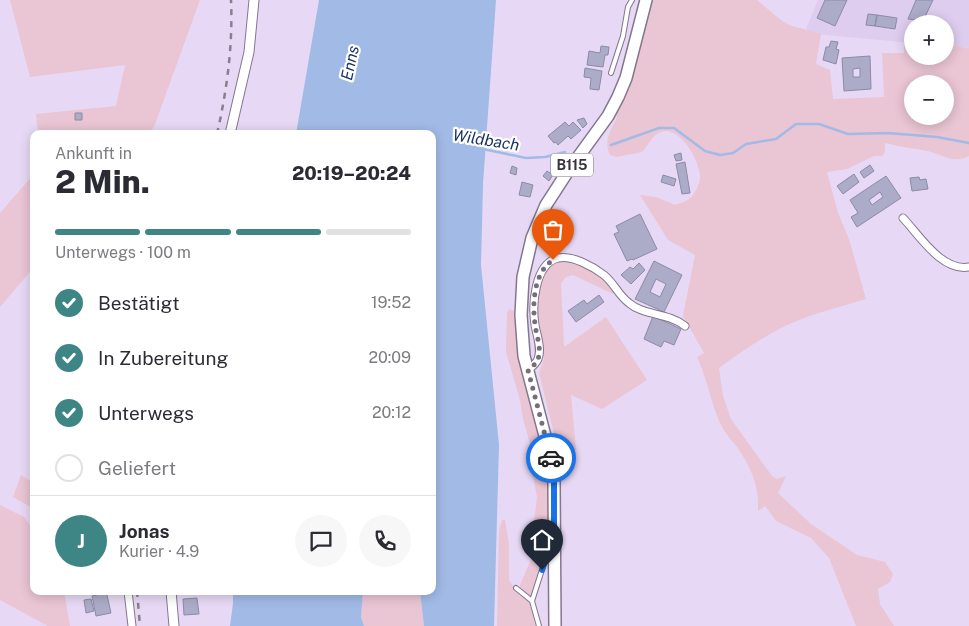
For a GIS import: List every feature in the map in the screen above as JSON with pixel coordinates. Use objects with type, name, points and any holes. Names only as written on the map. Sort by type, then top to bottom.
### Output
[{"type":"main road","name":"B115","points":[[555,626],[554,482],[550,456],[528,370],[522,337],[521,296],[526,258],[532,238],[546,206],[608,116],[618,97],[630,64],[646,0]]},
{"type":"street","points":[[231,130],[249,52],[254,0]]},
{"type":"street","points":[[903,218],[929,247],[946,262],[960,268],[969,267]]},
{"type":"street","points":[[528,370],[535,364],[540,352],[535,323],[535,298],[538,279],[543,268],[553,260],[561,258],[572,259],[593,268],[604,275],[628,302],[635,307],[672,317],[685,326]]},
{"type":"street","points":[[128,595],[132,626]]},
{"type":"street","points":[[171,595],[174,626]]},
{"type":"lane","points":[[611,73],[623,36],[628,7],[632,0]]},
{"type":"lane","points":[[539,626],[532,601],[547,554],[554,549]]},
{"type":"lane","points":[[516,588],[532,601]]},
{"type":"shaded area","points":[[10,0],[200,0],[151,130],[38,130],[36,114],[116,106],[125,65],[30,77]]},
{"type":"shaded area","points":[[651,0],[757,0],[789,25],[821,34],[816,64],[830,70],[833,99],[884,97],[882,53],[904,53],[904,65],[954,65],[954,46],[969,48],[969,156],[953,159],[928,151],[885,143],[885,152],[882,156],[874,156],[847,169],[827,172],[838,213],[849,239],[866,299],[815,314],[785,326],[719,368],[723,396],[731,419],[772,476],[777,479],[786,476],[778,493],[811,524],[857,555],[885,562],[893,574],[890,582],[878,589],[880,604],[894,626],[856,626],[829,558],[811,538],[776,521],[765,506],[758,511],[754,477],[719,420],[697,357],[704,353],[683,316],[695,255],[668,240],[640,195],[656,197],[675,205],[691,197],[699,182],[700,172],[693,154],[687,145],[673,133],[665,131],[657,134],[642,152],[617,157],[610,155],[607,145],[617,117],[615,112],[633,76]]},
{"type":"shaded area","points":[[818,0],[969,0],[969,48],[954,46],[954,15],[904,15],[904,42],[815,34],[806,29]]},
{"type":"shaded area","points":[[30,179],[30,272],[0,307],[0,213]]},
{"type":"shaded area","points":[[559,260],[584,266],[616,291],[613,294],[573,275],[566,277],[561,283],[564,347],[606,317],[647,380],[602,409],[571,395],[576,449],[573,455],[565,457],[558,449],[539,373],[544,359],[537,311],[539,289],[547,265]]},
{"type":"shaded area","points":[[510,309],[514,311],[519,355],[544,448],[549,485],[549,535],[546,551],[530,597],[520,589],[520,585],[532,557],[532,537],[537,497],[532,470],[532,451],[506,352],[507,312]]},
{"type":"shaded area","points":[[21,475],[30,481],[30,507],[13,497]]},
{"type":"shaded area","points":[[0,505],[24,517],[30,525],[30,595],[65,595],[70,626],[48,626],[0,600]]},
{"type":"shaded area","points":[[502,520],[505,520],[509,544],[509,580],[520,596],[530,601],[535,626],[497,626],[499,530]]},
{"type":"shaded area","points":[[363,595],[420,595],[424,626],[364,626],[361,617]]},
{"type":"water","name":"Enns","points":[[319,0],[496,0],[483,184],[481,265],[499,445],[494,626],[424,626],[420,595],[436,595],[436,130],[297,130]]},
{"type":"water","points":[[233,595],[363,595],[361,617],[364,626],[230,626]]},
{"type":"building","points":[[825,0],[847,0],[835,26],[817,18]]},
{"type":"building","points":[[916,0],[933,0],[926,15],[910,15]]},
{"type":"building","points":[[868,14],[877,15],[875,26],[866,25]]},
{"type":"building","points":[[877,15],[897,18],[895,29],[875,26]]},
{"type":"building","points":[[831,41],[838,42],[836,49],[839,50],[836,64],[823,60],[826,47],[829,47]]},
{"type":"building","points":[[601,46],[609,47],[608,55],[605,55],[603,67],[587,65],[589,51],[600,53]]},
{"type":"building","points":[[870,56],[871,89],[844,91],[842,58]],"holes":[[[860,68],[860,77],[853,77],[853,69]]]},
{"type":"building","points":[[585,68],[602,71],[599,90],[590,89],[591,78],[584,77]]},
{"type":"building","points":[[75,113],[82,113],[82,120],[75,120]]},
{"type":"building","points":[[584,118],[587,124],[583,128],[577,120]]},
{"type":"building","points":[[565,122],[569,126],[573,122],[581,130],[571,139],[568,136],[558,145],[548,136]]},
{"type":"building","points":[[681,153],[682,160],[676,161],[674,155]]},
{"type":"building","points":[[685,162],[690,193],[682,194],[676,164]]},
{"type":"building","points":[[870,165],[874,171],[864,178],[860,172]]},
{"type":"building","points":[[512,166],[517,168],[516,175],[510,173]]},
{"type":"building","points":[[547,171],[553,175],[549,181],[543,176]]},
{"type":"building","points":[[854,174],[859,182],[843,194],[837,186]]},
{"type":"building","points":[[663,175],[676,179],[674,186],[661,182]]},
{"type":"building","points":[[886,176],[901,198],[857,227],[851,217],[858,213],[850,200]],"holes":[[[880,192],[883,197],[872,205],[869,200]]]},
{"type":"building","points":[[919,177],[920,180],[926,179],[928,189],[912,191],[910,178]]},
{"type":"building","points":[[522,182],[533,185],[530,197],[519,195]]},
{"type":"building","points":[[640,214],[657,249],[627,261],[614,234],[619,232],[616,226]]},
{"type":"building","points":[[654,261],[682,275],[664,312],[635,299]],"holes":[[[656,279],[666,284],[660,297],[650,292]]]},
{"type":"building","points":[[639,263],[645,270],[631,284],[621,275],[630,267],[633,269]]},
{"type":"building","points":[[599,295],[604,302],[576,322],[568,311],[584,300],[587,304]]},
{"type":"building","points":[[653,316],[681,329],[674,345],[664,341],[661,347],[644,339]]},
{"type":"building","points":[[107,595],[111,613],[96,616],[92,596]]},
{"type":"building","points":[[197,598],[199,614],[184,615],[183,599]]},
{"type":"building","points":[[91,599],[94,611],[86,613],[84,600]]},
{"type":"waterway","name":"Wildbach","points":[[611,145],[659,128],[674,128],[705,151],[720,155],[733,153],[746,144],[776,139],[796,124],[819,124],[848,134],[888,133],[937,137],[969,143]]},
{"type":"waterway","name":"Wildbach","points":[[483,149],[526,158],[545,157],[565,152]]},
{"type":"railway","points":[[218,130],[228,67],[231,34],[231,0]]},
{"type":"railway","points":[[137,595],[140,626]]},
{"type":"way so far","points":[[551,458],[528,370],[535,364],[540,352],[535,323],[535,298],[538,279],[543,268],[553,260]]},
{"type":"route","points":[[542,570],[547,554],[554,549],[554,482],[551,458]]}]
